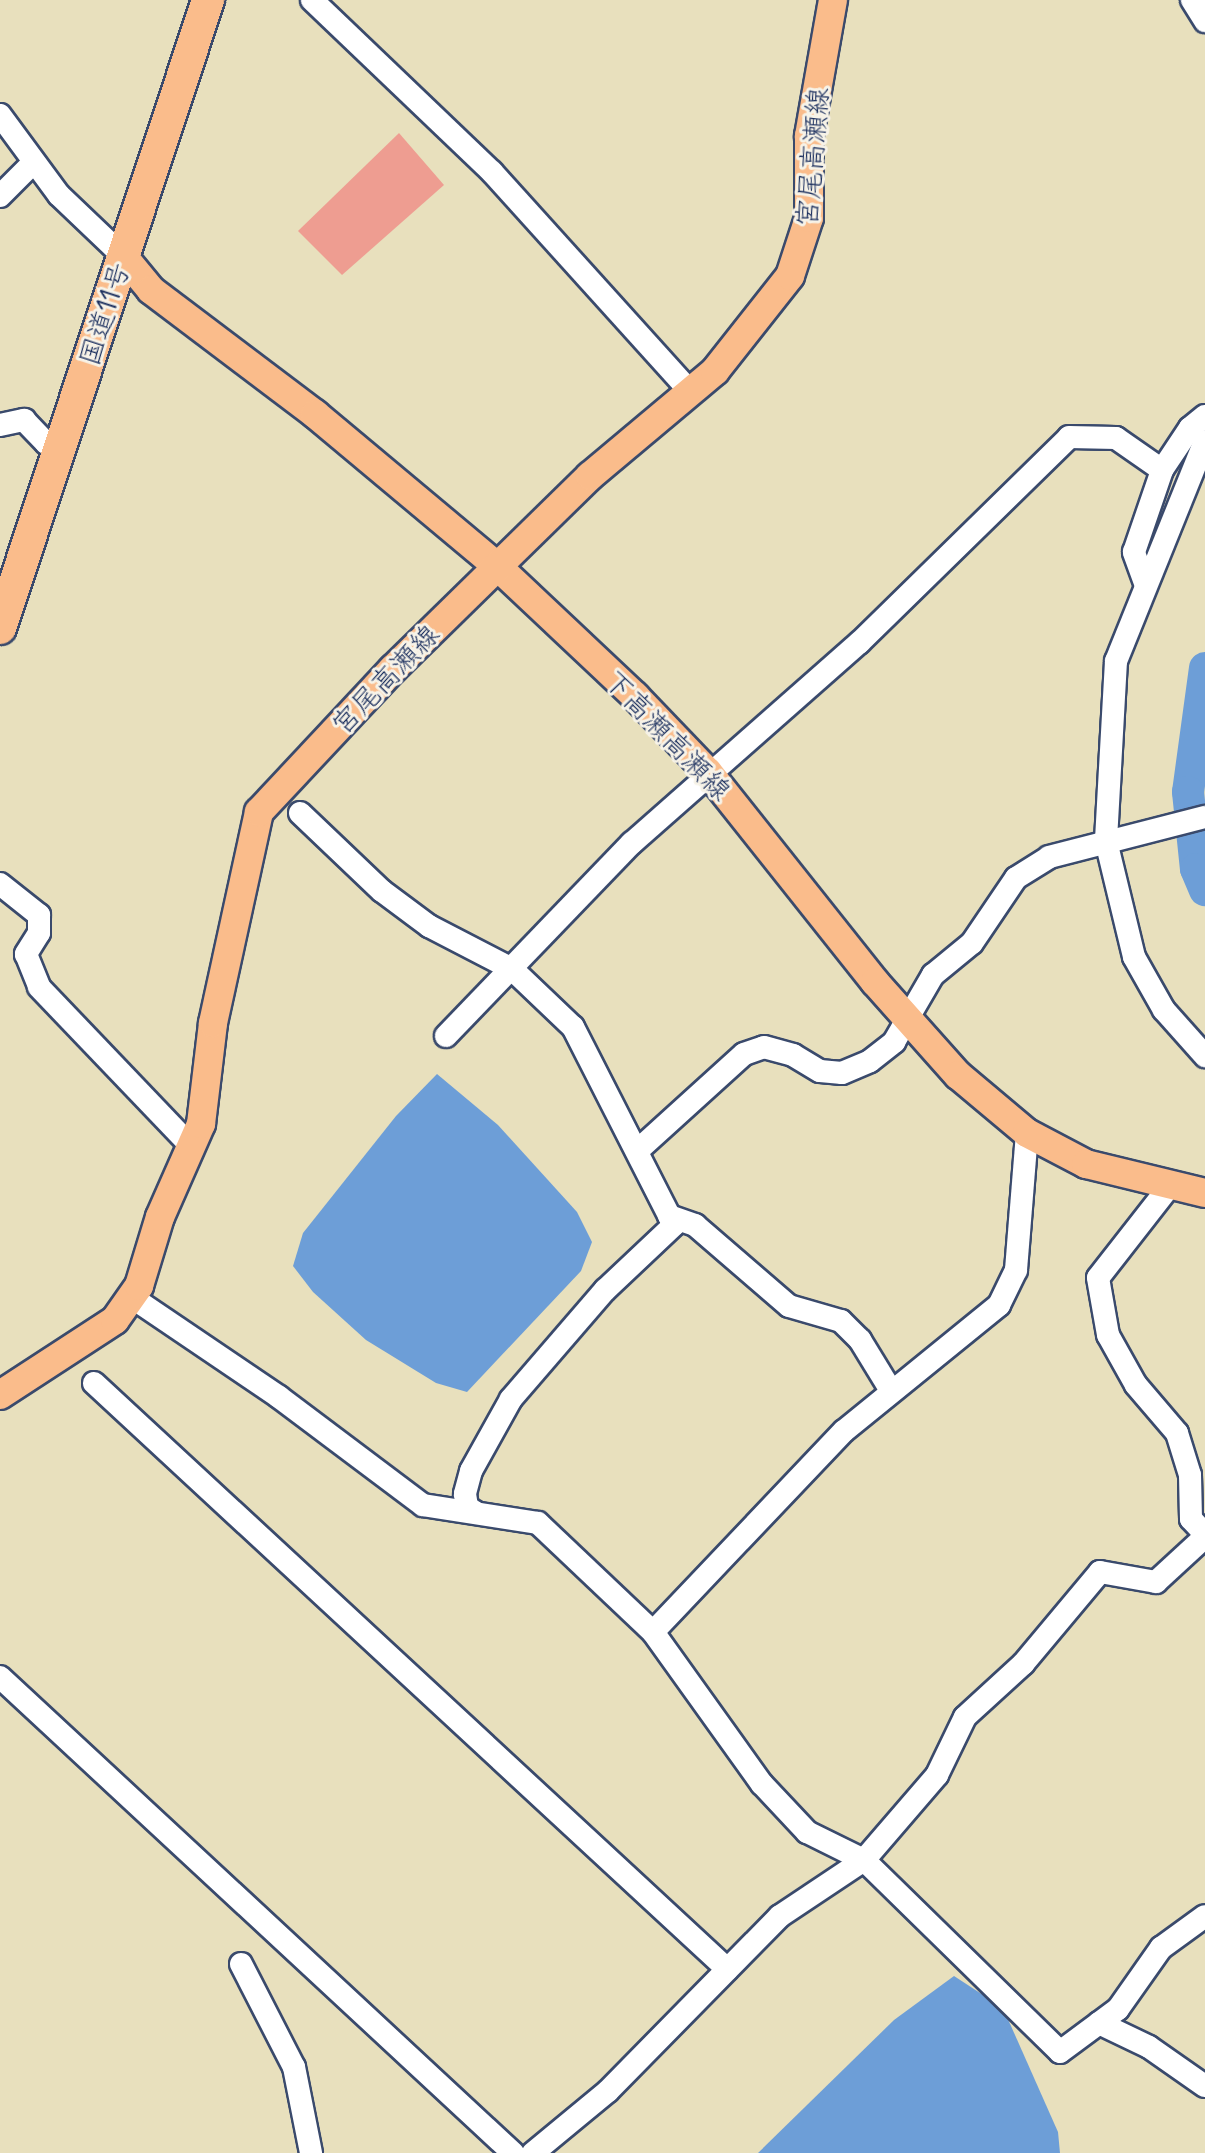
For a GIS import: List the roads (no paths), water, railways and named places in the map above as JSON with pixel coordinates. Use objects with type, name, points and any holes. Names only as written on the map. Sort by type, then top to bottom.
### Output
[{"type":"highway","name":"国道11号","points":[[0,628],[208,0]]},
{"type":"main road","name":"宮尾高瀬線","points":[[2,1391],[115,1320],[133,1298],[160,1217],[192,1147],[204,1104],[213,1023],[259,812],[497,566],[590,476],[691,392],[738,347],[772,304],[799,255],[809,218],[809,136],[833,0]]},
{"type":"main road","name":"下高瀬高瀬線","points":[[123,256],[151,290],[315,414],[497,566],[708,772],[908,1019],[958,1075],[1027,1133],[1086,1164],[1169,1187],[1205,1193]]},
{"type":"street","points":[[312,0],[492,172],[691,392]]},
{"type":"street","points":[[1192,0],[1205,21]]},
{"type":"street","points":[[0,115],[59,195],[123,256]]},
{"type":"street","points":[[0,196],[34,162]]},
{"type":"street","points":[[1145,583],[1134,552],[1162,470],[1190,428],[1205,416]]},
{"type":"street","points":[[0,425],[24,420],[46,443],[60,448]]},
{"type":"street","points":[[446,1036],[632,843],[708,772],[859,643],[1069,437],[1116,438],[1162,470]]},
{"type":"street","points":[[1205,441],[1116,661],[1106,841],[1134,957],[1164,1010],[1205,1056]]},
{"type":"street","points":[[300,813],[382,891],[429,926],[512,969],[573,1027],[674,1225],[605,1290],[492,1426],[465,1494],[467,1507],[475,1512]]},
{"type":"street","points":[[637,1151],[744,1054],[764,1047],[793,1055],[820,1071],[842,1073],[870,1061],[894,1042],[933,975],[972,943],[1016,878],[1049,857],[1128,833],[1205,817]]},
{"type":"street","points":[[0,884],[39,915],[39,933],[26,954],[39,987],[192,1147]]},
{"type":"street","points":[[653,1632],[890,1389],[999,1305],[1016,1270],[1027,1133]]},
{"type":"street","points":[[533,2153],[608,2091],[780,1916],[864,1860],[881,1833],[937,1775],[965,1717],[1023,1664],[1100,1572],[1156,1582],[1205,1536],[1191,1519],[1190,1475],[1177,1433],[1136,1385],[1108,1335],[1098,1278],[1169,1187]]},
{"type":"street","points":[[669,1216],[695,1225],[766,1292],[789,1306],[841,1321],[860,1340],[890,1389]]},
{"type":"street","points":[[133,1298],[279,1397],[423,1505],[538,1523],[653,1632],[762,1784],[807,1832],[864,1860],[1060,2052],[1118,2009],[1161,1948],[1205,1916]]},
{"type":"street","points":[[94,1383],[727,1969]]},
{"type":"street","points":[[0,1677],[513,2153]]},
{"type":"street","points":[[241,1964],[294,2067],[311,2153]]},
{"type":"street","points":[[1099,2023],[1149,2047],[1205,2086]]},
{"type":"water","points":[[437,1074],[498,1125],[577,1212],[592,1242],[581,1271],[467,1392],[436,1383],[366,1340],[313,1292],[293,1266],[303,1233],[396,1116]]},
{"type":"water","points":[[954,1976],[1003,2008],[1058,2132],[1060,2153],[758,2153],[894,2020]]},
{"type":"waterway","points":[[1205,668],[1188,792],[1196,869],[1205,890]]}]
